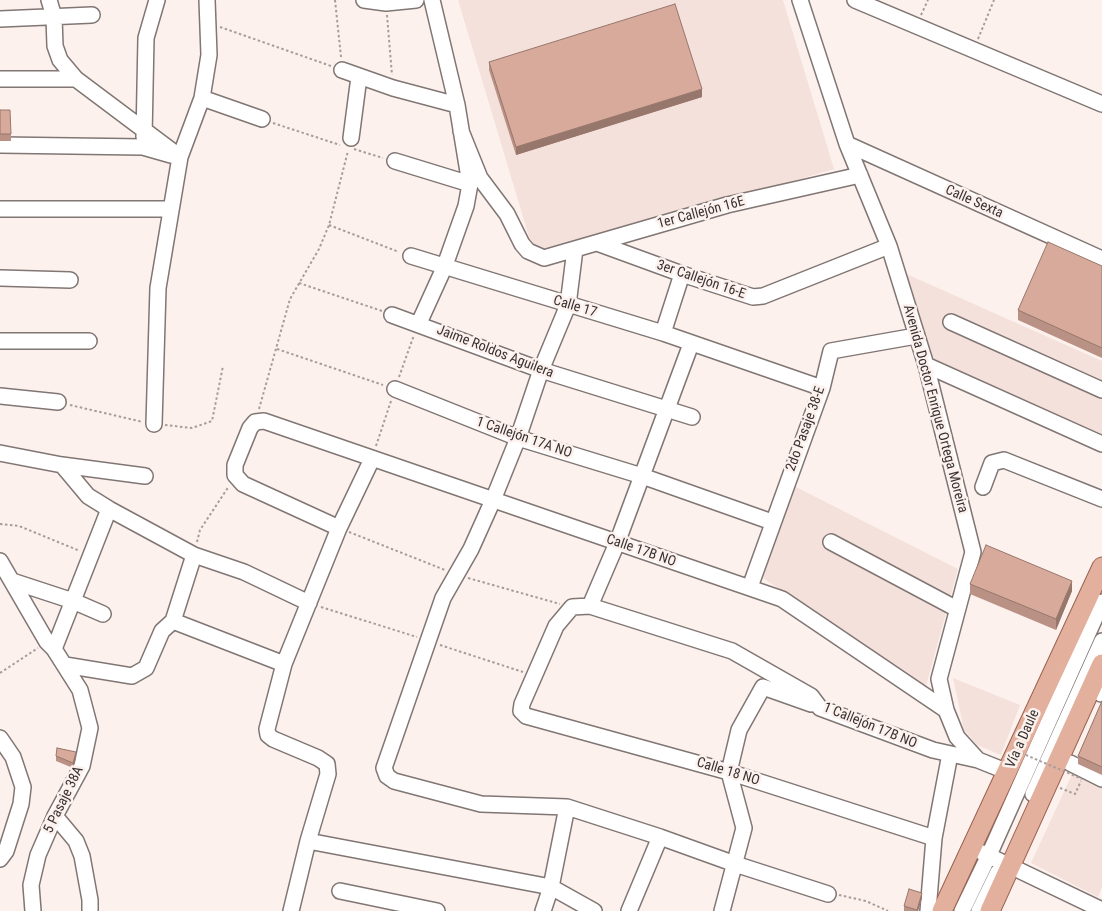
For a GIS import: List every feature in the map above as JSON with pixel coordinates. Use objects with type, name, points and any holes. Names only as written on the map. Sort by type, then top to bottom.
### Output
[{"type":"main road","name":"Vía a Daule","points":[[942,911],[1102,567]]},
{"type":"main road","name":"Vía a Daule","points":[[990,911],[1026,764],[1102,588]]},
{"type":"main road","name":"Vía a Daule","points":[[1003,911],[1001,861],[1102,664]]},
{"type":"main road","name":"Vía a Daule","points":[[956,911],[1067,790],[1070,764],[1102,693]]},
{"type":"street","points":[[49,0],[54,17],[55,46],[60,60],[76,79],[180,157]]},
{"type":"street","points":[[143,147],[145,130],[146,38],[156,0]]},
{"type":"street","points":[[154,424],[158,288],[180,157],[202,98],[209,55],[207,0]]},
{"type":"street","points":[[364,0],[385,2],[416,0]]},
{"type":"street","points":[[419,323],[444,268],[466,206],[470,184],[457,105],[432,0]]},
{"type":"street","name":"Avenida Doctor Enrique Ortega Moreira","points":[[800,0],[847,144],[889,246],[926,365],[973,552],[939,679],[946,710]]},
{"type":"street","points":[[855,0],[1102,104]]},
{"type":"street","points":[[0,19],[92,15]]},
{"type":"street","points":[[342,70],[394,88],[457,105]]},
{"type":"street","points":[[350,143],[359,77]]},
{"type":"street","points":[[0,79],[76,79]]},
{"type":"street","points":[[202,98],[262,119]]},
{"type":"street","name":"1er Callejón 16E","points":[[461,131],[480,178],[507,214],[522,244],[528,251],[544,258],[727,205],[860,175]]},
{"type":"street","name":"Calle Sexta","points":[[847,144],[1102,259]]},
{"type":"street","points":[[0,145],[143,147],[180,157]]},
{"type":"street","points":[[395,161],[470,184]]},
{"type":"street","points":[[0,209],[170,209]]},
{"type":"street","name":"3er Callejón 16-E","points":[[597,243],[745,296],[763,296],[889,246]]},
{"type":"street","points":[[575,249],[568,305],[541,370],[518,438],[493,500],[471,548],[443,598],[384,768],[387,776],[394,781],[480,804],[567,807],[828,894]]},
{"type":"street","name":"Calle 17","points":[[411,256],[444,268],[663,333],[822,388]]},
{"type":"street","points":[[663,333],[682,274]]},
{"type":"street","points":[[0,278],[70,280]]},
{"type":"street","name":"Jaime Roldos Aguilera","points":[[392,315],[419,323],[541,370],[692,418]]},
{"type":"street","points":[[951,322],[1102,390]]},
{"type":"street","name":"2do Pasaje 38-E","points":[[750,587],[822,388],[831,351],[916,336]]},
{"type":"street","points":[[0,341],[89,340]]},
{"type":"street","points":[[590,606],[617,543],[691,344]]},
{"type":"street","points":[[926,365],[1102,444]]},
{"type":"street","name":"1 Callejón 17A NO","points":[[395,389],[518,438],[642,476],[772,522]]},
{"type":"street","points":[[0,396],[58,402]]},
{"type":"street","name":"Calle 17B NO","points":[[255,422],[264,421],[782,599],[946,710]]},
{"type":"street","points":[[255,422],[250,428],[235,466],[235,476],[243,484],[339,528]]},
{"type":"street","points":[[0,453],[62,465],[145,476]]},
{"type":"street","points":[[291,911],[308,841],[328,774],[327,764],[318,758],[268,736],[267,729],[284,664],[339,528],[372,459]]},
{"type":"street","points":[[983,486],[992,463],[1004,460],[1102,499]]},
{"type":"street","points":[[62,465],[88,496],[109,509],[194,555],[244,572],[309,603]]},
{"type":"street","points":[[51,646],[73,601],[109,509]]},
{"type":"street","points":[[831,542],[958,609]]},
{"type":"street","points":[[65,665],[132,676],[146,668],[162,631],[173,621],[194,555]]},
{"type":"street","name":"5 Pasaje 38A","points":[[0,561],[80,690],[90,728],[82,766],[55,816],[38,855],[32,885],[32,911]]},
{"type":"street","points":[[12,582],[73,601],[103,614]]},
{"type":"street","name":"Vía a Daule","points":[[962,911],[1001,861],[1102,603]]},
{"type":"street","name":"1 Callejón 17B NO","points":[[521,711],[522,704],[556,626],[572,607],[590,606],[732,651],[811,696],[820,708],[911,743],[978,760],[1008,772]]},
{"type":"street","points":[[173,621],[284,664]]},
{"type":"street","name":"Vía a Daule","points":[[979,911],[1102,642]]},
{"type":"street","points":[[722,911],[744,828],[729,772],[739,730],[763,687],[820,708]]},
{"type":"street","points":[[946,710],[957,736],[978,760]]},
{"type":"street","name":"Calle 18 NO","points":[[521,711],[526,716],[729,772],[934,838]]},
{"type":"street","points":[[0,738],[13,757],[23,787],[21,804],[2,853]]},
{"type":"street","points":[[928,911],[934,838],[950,754]]},
{"type":"street","points":[[1070,764],[1102,780]]},
{"type":"street","points":[[543,911],[551,887],[567,807]]},
{"type":"street","points":[[55,816],[76,841],[82,856],[90,900],[90,911]]},
{"type":"street","points":[[630,911],[660,837]]},
{"type":"street","points":[[308,841],[551,887],[594,911]]},
{"type":"street","points":[[1001,861],[1102,908]]},
{"type":"street","points":[[340,891],[437,911]]},
{"type":"path","points":[[207,23],[342,70],[335,0]]},
{"type":"path","points":[[916,26],[928,0]]},
{"type":"path","points":[[974,50],[994,0]]},
{"type":"path","points":[[385,2],[394,88]]},
{"type":"path","points":[[262,119],[350,143],[395,161]]},
{"type":"path","points":[[255,422],[290,299],[319,249],[329,225],[350,143]]},
{"type":"path","points":[[329,225],[411,256]]},
{"type":"path","points":[[298,284],[392,315]]},
{"type":"path","points":[[277,349],[395,389]]},
{"type":"path","points":[[194,555],[200,530],[235,476]]},
{"type":"path","points":[[0,524],[18,526],[91,555]]},
{"type":"path","points":[[0,673],[51,646]]},
{"type":"path","points":[[1012,749],[1082,779],[1067,790]]},
{"type":"path","points":[[828,894],[866,900],[888,911]]},
{"type":"shaded area","points":[[458,0],[783,0],[834,169],[535,257]]},
{"type":"shaded area","points":[[902,272],[1102,361],[1102,442],[937,369]]},
{"type":"shaded area","points":[[792,485],[958,569],[925,690],[763,578]]},
{"type":"shaded area","points":[[953,678],[1020,705],[1001,755],[977,745],[964,730]]},
{"type":"shaded area","points":[[1074,770],[1102,785],[1102,887],[1098,897],[1031,863]]},
{"type":"building","points":[[675,4],[702,89],[516,147],[489,62]]},
{"type":"building","points":[[0,110],[10,110],[11,134],[0,134]]},
{"type":"building","points":[[1048,242],[1102,266],[1102,348],[1018,310]]},
{"type":"building","points":[[986,545],[1072,581],[1056,619],[970,584]]},
{"type":"building","points":[[1102,701],[1102,767],[1078,756]]},
{"type":"building","points":[[57,748],[76,752],[73,763],[56,756]]},
{"type":"building","points":[[909,889],[922,893],[917,910],[904,906]]}]
